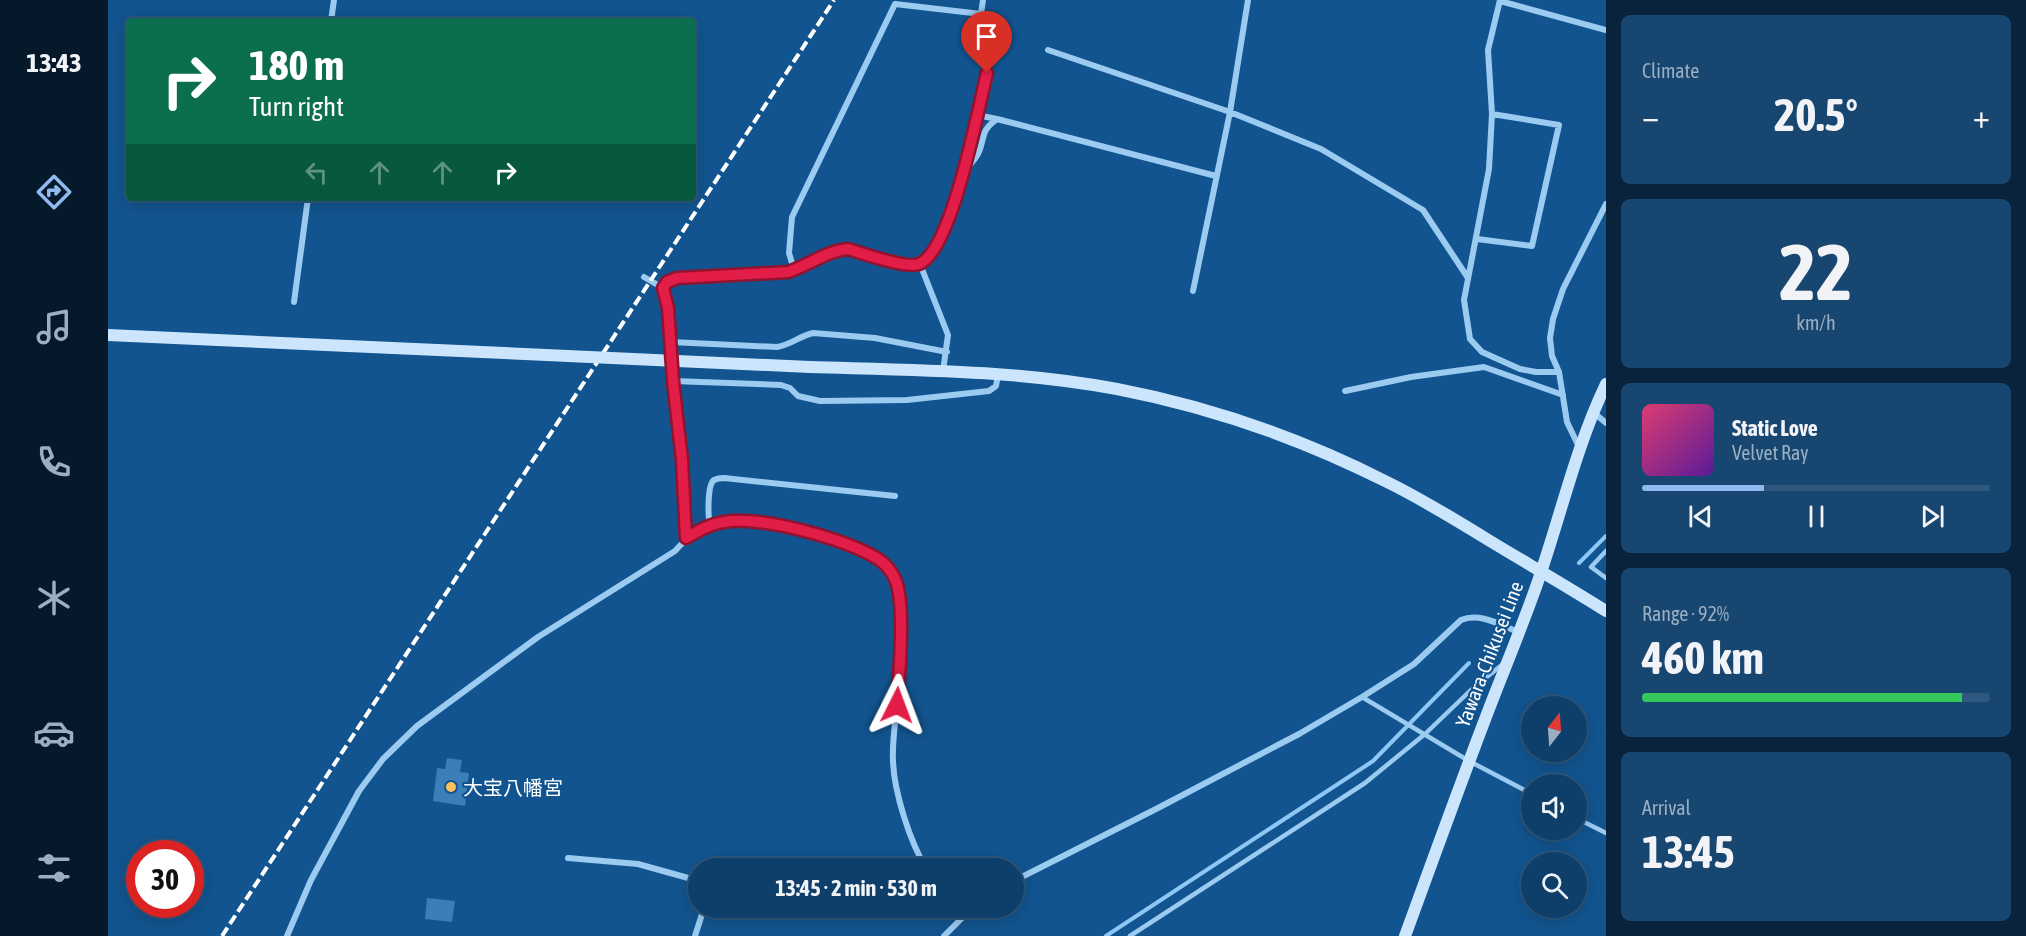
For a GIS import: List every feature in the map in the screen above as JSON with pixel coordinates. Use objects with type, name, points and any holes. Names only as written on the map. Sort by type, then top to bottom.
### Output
[{"type":"street","points":[[331,18],[334,0]]},
{"type":"street","points":[[686,538],[682,460],[671,342],[663,288],[667,282],[677,278],[777,273],[794,270],[828,253],[848,249],[908,265],[920,264],[931,255],[946,226],[962,174],[987,73],[987,53],[981,14],[984,0]]},
{"type":"street","points":[[1193,291],[1230,112],[1248,0]]},
{"type":"street","points":[[1559,372],[1520,369],[1482,352],[1470,339],[1464,300],[1489,169],[1492,114],[1488,50],[1500,0],[1606,30]]},
{"type":"street","points":[[794,270],[789,253],[792,217],[897,2],[981,14]]},
{"type":"street","points":[[1048,50],[1230,112],[1321,149],[1423,210],[1468,278]]},
{"type":"street","points":[[1477,238],[1532,246],[1559,125],[1492,114]]},
{"type":"street","points":[[976,115],[1216,176]]},
{"type":"street","points":[[962,174],[978,155],[986,127],[997,119]]},
{"type":"street","points":[[294,302],[308,201]]},
{"type":"street","points":[[1580,449],[1567,422],[1559,372],[1552,356],[1550,338],[1553,319],[1563,289],[1606,204]]},
{"type":"street","points":[[920,264],[948,335],[943,372]]},
{"type":"street","points":[[644,277],[663,288]]},
{"type":"street","points":[[671,342],[777,347],[813,333],[875,339],[947,352]]},
{"type":"street","points":[[108,335],[998,375],[1068,382],[1142,394],[1272,432],[1388,482],[1431,505],[1606,611]]},
{"type":"street","points":[[1344,391],[1411,377],[1484,368],[1563,395]]},
{"type":"street","points":[[673,381],[782,385],[790,388],[798,396],[820,401],[906,400],[989,391],[996,386],[998,375]]},
{"type":"street","name":"Yawara-Chikusei Line","points":[[1405,936],[1541,572],[1580,449],[1606,384]]},
{"type":"street","points":[[1593,412],[1606,423]]},
{"type":"street","points":[[710,525],[708,508],[712,484],[716,479],[895,496]]},
{"type":"street","points":[[287,936],[311,880],[360,792],[383,759],[417,726],[528,644],[675,550],[686,538],[710,525],[725,521],[742,520],[788,526],[838,542],[881,561],[893,576],[898,588],[900,606],[898,687],[892,760],[906,822],[920,858]]},
{"type":"street","points":[[1024,876],[1299,734],[1414,664],[1461,620],[1470,616],[1483,618],[1518,632]]},
{"type":"street","points":[[568,858],[640,865],[688,878]]},
{"type":"street","points":[[696,936],[702,918]]},
{"type":"street","points":[[944,936],[960,918]]},
{"type":"lane","points":[[1606,551],[1591,567],[1606,578]]},
{"type":"lane","points":[[1130,936],[1365,783],[1425,734],[1473,688],[1507,660]]},
{"type":"lane","points":[[1362,697],[1469,761],[1521,788]]},
{"type":"lane","points":[[1587,824],[1606,833]]},
{"type":"building","name":"大宝八幡宮","points":[[447,758],[462,760],[460,772],[469,773],[465,806],[433,801],[437,768],[445,769]]},
{"type":"building","points":[[427,898],[455,901],[452,922],[425,919]]},
{"type":"waterway","points":[[1579,563],[1606,536]]},
{"type":"waterway","points":[[1106,936],[1373,761],[1469,663]]},
{"type":"railway","points":[[222,936],[834,0]]},
{"type":"place","name":"大宝八幡宮","points":[[451,787]]},
{"type":"route","points":[[897,705],[900,597],[893,576],[881,561],[838,542],[788,526],[764,522],[725,521],[710,525],[686,538],[682,460],[668,308],[663,288],[667,282],[677,278],[788,272],[837,250],[848,249],[908,265],[920,264],[931,255],[946,226],[957,194],[987,73]]}]
